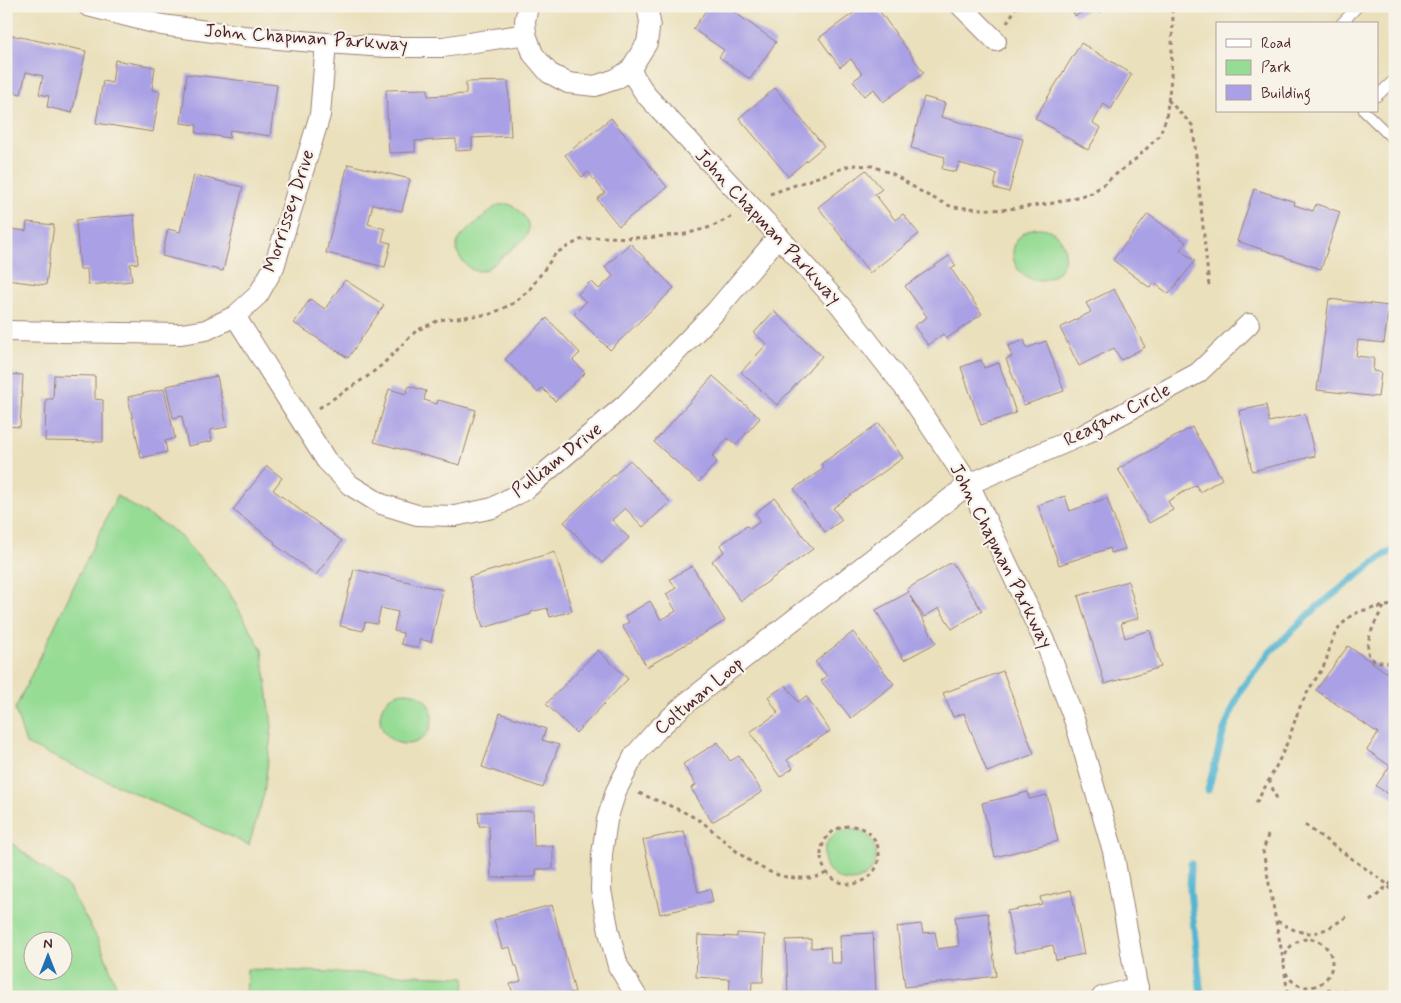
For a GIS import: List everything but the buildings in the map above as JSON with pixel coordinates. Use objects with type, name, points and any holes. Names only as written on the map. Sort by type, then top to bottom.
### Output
[{"type":"street","name":"John Chapman Parkway","points":[[88,6],[162,25],[243,36],[326,43],[443,46],[526,34]]},
{"type":"street","points":[[528,6],[525,21],[526,34],[533,54],[549,73],[568,83],[595,86],[616,80],[630,70],[647,43],[650,22],[647,6]]},
{"type":"street","points":[[961,6],[996,41]]},
{"type":"street","name":"Morrissey Drive","points":[[6,331],[181,334],[206,330],[235,316],[258,295],[274,267],[320,115],[326,43]]},
{"type":"street","name":"John Chapman Parkway","points":[[630,70],[646,95],[840,305],[906,391],[969,484],[1048,650],[1076,725],[1113,851],[1138,992]]},
{"type":"street","name":"Pulliam Drive","points":[[235,316],[326,460],[350,485],[381,504],[417,515],[455,516],[492,508],[526,489],[626,404],[716,311],[778,236]]},
{"type":"street","name":"Reagan Circle","points":[[969,484],[1083,435],[1198,372],[1249,324]]},
{"type":"street","name":"Coltman Loop","points":[[637,997],[618,966],[608,932],[601,890],[602,854],[607,820],[616,791],[634,756],[657,730],[685,704],[969,484]]},
{"type":"street","points":[[1102,997],[1138,992]]},
{"type":"lane","points":[[1343,22],[1358,6]]},
{"type":"lane","points":[[1378,95],[1395,79]]},
{"type":"lane","points":[[1365,112],[1395,141]]},
{"type":"path","points":[[770,194],[851,165],[872,166],[893,174],[925,194],[952,207],[1001,210],[1049,204],[1092,193],[1137,158],[1159,136],[1166,119],[1171,78],[1171,6]]},
{"type":"path","points":[[1168,100],[1192,126],[1209,287]]},
{"type":"path","points":[[301,420],[368,376],[383,364],[416,331],[438,320],[491,314],[514,303],[530,289],[556,253],[580,240],[601,237],[645,238],[685,234],[711,227],[731,216],[735,224]]},
{"type":"path","points":[[1256,803],[1289,738],[1304,698],[1323,668],[1331,642],[1338,629],[1358,611],[1395,604]]},
{"type":"path","points":[[1384,607],[1376,618],[1368,641],[1368,650],[1370,658],[1376,662],[1391,662],[1395,664]]},
{"type":"path","points":[[1269,780],[1277,799]]},
{"type":"path","points":[[639,793],[701,822],[734,849],[767,871],[793,878],[819,877],[826,873]]},
{"type":"path","points":[[1305,825],[1388,886],[1395,894]]},
{"type":"path","points":[[856,826],[866,830],[874,837],[880,857],[878,866],[870,877],[862,882],[848,885],[834,880],[826,873],[821,862],[821,852],[824,841],[831,833],[840,828],[856,826]]},
{"type":"path","points":[[1268,835],[1263,852],[1277,921],[1288,997]]},
{"type":"path","points":[[1370,900],[1395,880]]},
{"type":"path","points":[[1277,921],[1290,929],[1309,934],[1332,927],[1348,916]]},
{"type":"path","points":[[1309,934],[1309,939]]},
{"type":"path","points":[[1284,962],[1291,946],[1309,939],[1322,943],[1332,956],[1331,973],[1323,983],[1313,987],[1298,986],[1288,977],[1285,970]]},
{"type":"path","points":[[1313,987],[1314,992]]},
{"type":"path","points":[[1304,997],[1314,992],[1334,989],[1361,995]]},
{"type":"green space","points":[[508,204],[517,209],[525,218],[529,228],[526,236],[487,269],[478,271],[471,269],[458,254],[458,241],[461,236],[495,207]]},
{"type":"green space","points":[[1034,228],[1044,228],[1058,235],[1065,249],[1065,259],[1058,273],[1044,280],[1034,280],[1024,276],[1017,269],[1013,259],[1013,249],[1017,239],[1024,232]]},
{"type":"green space","points":[[117,496],[176,532],[226,587],[262,650],[272,726],[264,794],[249,845],[26,744],[15,709]]},
{"type":"green space","points":[[401,692],[411,692],[425,699],[432,713],[432,723],[425,737],[411,744],[401,744],[391,740],[384,733],[380,723],[380,713],[384,703],[391,696]]},
{"type":"green space","points":[[845,829],[855,829],[869,836],[876,850],[876,860],[869,874],[855,881],[845,881],[835,877],[828,870],[824,860],[824,850],[828,840],[835,833]]},
{"type":"green space","points":[[6,841],[14,845],[69,888],[100,943],[116,985],[116,997],[6,997]]},
{"type":"green space","points":[[247,969],[465,977],[464,997],[246,997]]},
{"type":"waterway","points":[[1208,790],[1224,730],[1241,689],[1271,651],[1317,607],[1384,555],[1395,550]]},
{"type":"waterway","points":[[1191,864],[1190,890],[1201,997]]}]
